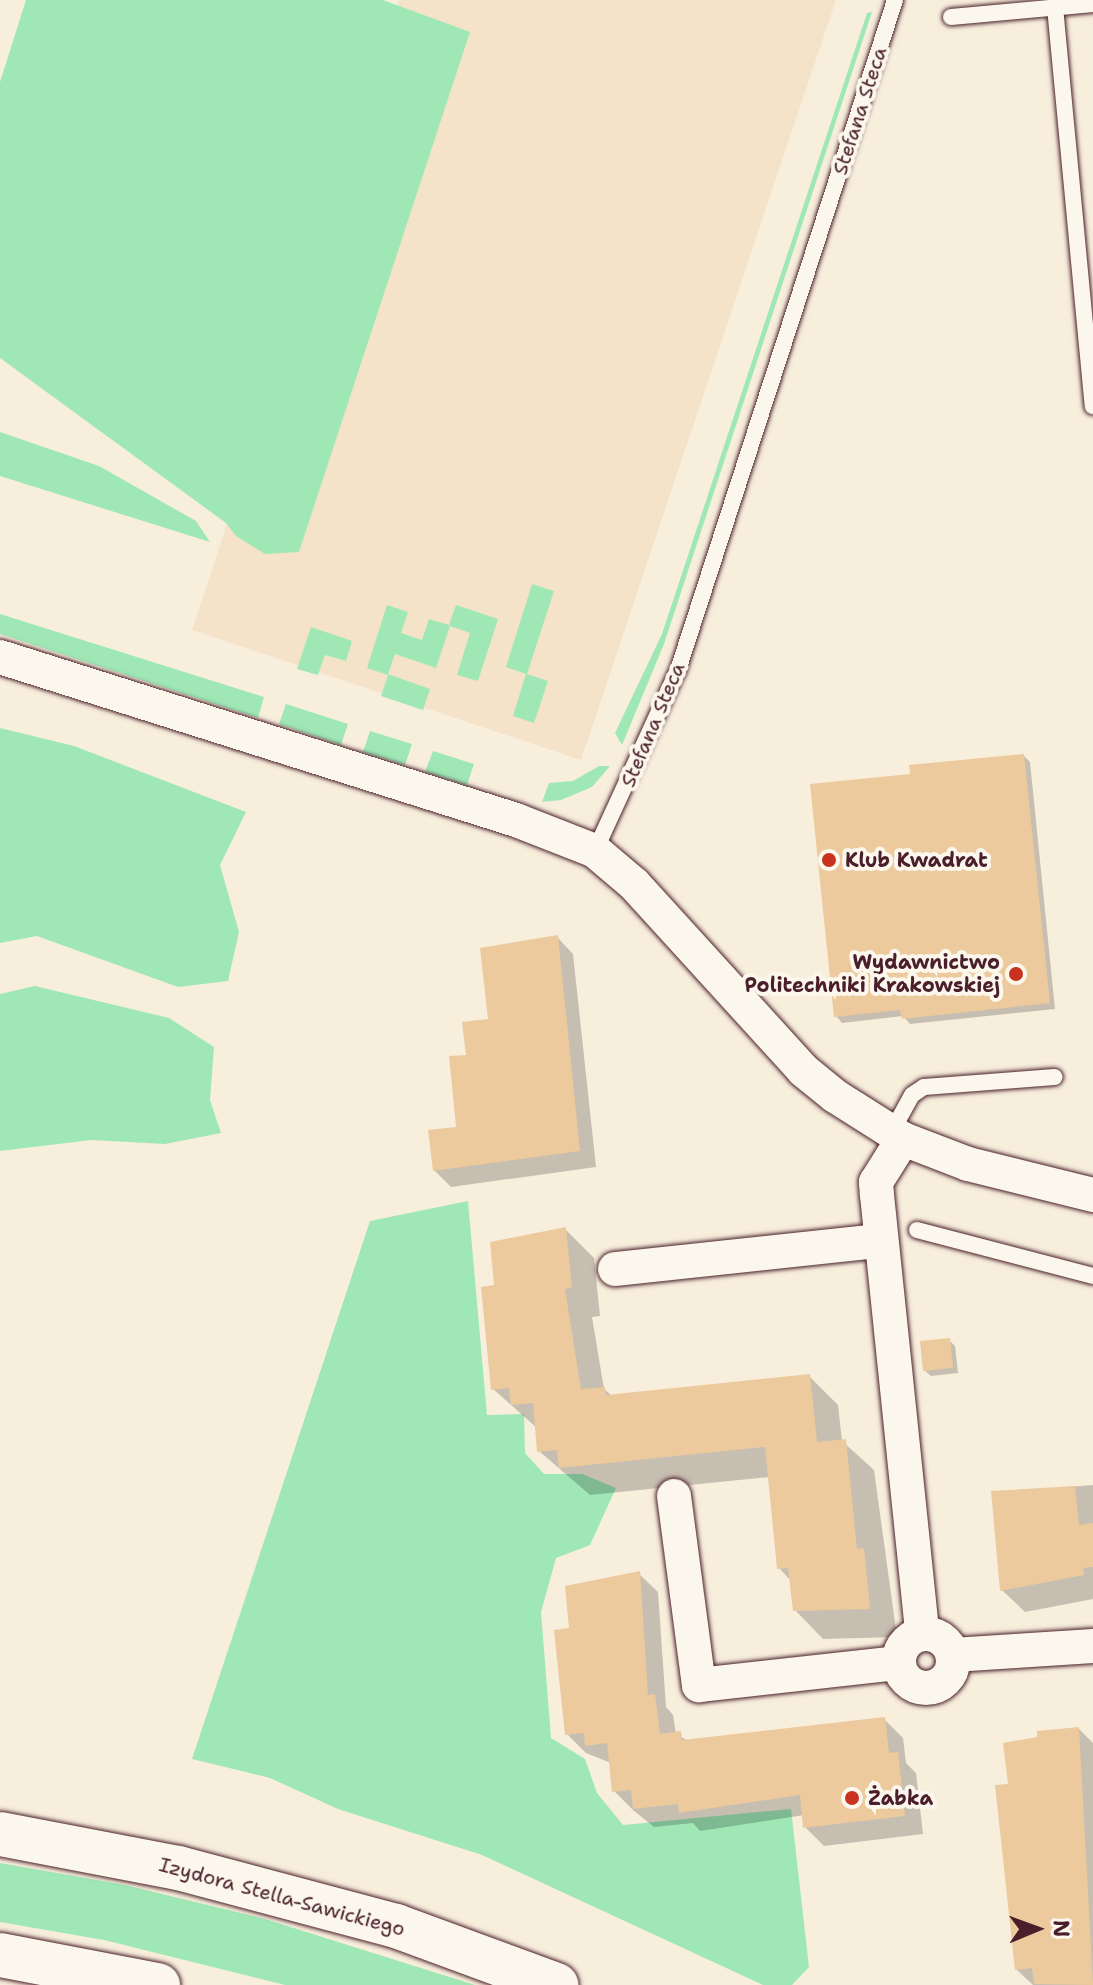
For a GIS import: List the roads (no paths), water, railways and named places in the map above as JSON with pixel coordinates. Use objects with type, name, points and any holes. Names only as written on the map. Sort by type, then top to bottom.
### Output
[{"type":"main road","name":"Izydora Stella-Sawickiego","points":[[0,1834],[178,1868],[382,1922],[556,1985]]},
{"type":"main road","points":[[0,1955],[158,1985]]},
{"type":"street","points":[[0,657],[516,820],[595,851],[651,901],[803,1070],[897,1136],[968,1164],[1093,1195]]},
{"type":"street","points":[[897,1136],[876,1182],[879,1241],[922,1634]]},
{"type":"street","points":[[615,1269],[879,1241]]},
{"type":"street","points":[[674,1496],[699,1685],[899,1663]]},
{"type":"street","points":[[922,1634],[942,1639],[953,1655],[949,1675],[933,1688],[913,1686],[899,1663],[905,1644],[922,1634]]},
{"type":"street","points":[[953,1655],[1093,1646]]},
{"type":"lane","name":"Stefana Steca","points":[[595,851],[678,670],[895,0]]},
{"type":"lane","points":[[951,17],[1093,4]]},
{"type":"lane","points":[[1055,7],[1093,406]]},
{"type":"lane","points":[[897,1136],[912,1095],[924,1087],[1055,1077]]},
{"type":"lane","points":[[917,1230],[1093,1276]]},
{"type":"place","name":"Klub Kwadrat","points":[[829,860]]},
{"type":"place","name":"Wydawnictwo Politechniki Krakowskiej","points":[[1016,974]]},
{"type":"place","name":"Żabka","points":[[852,1798]]}]
